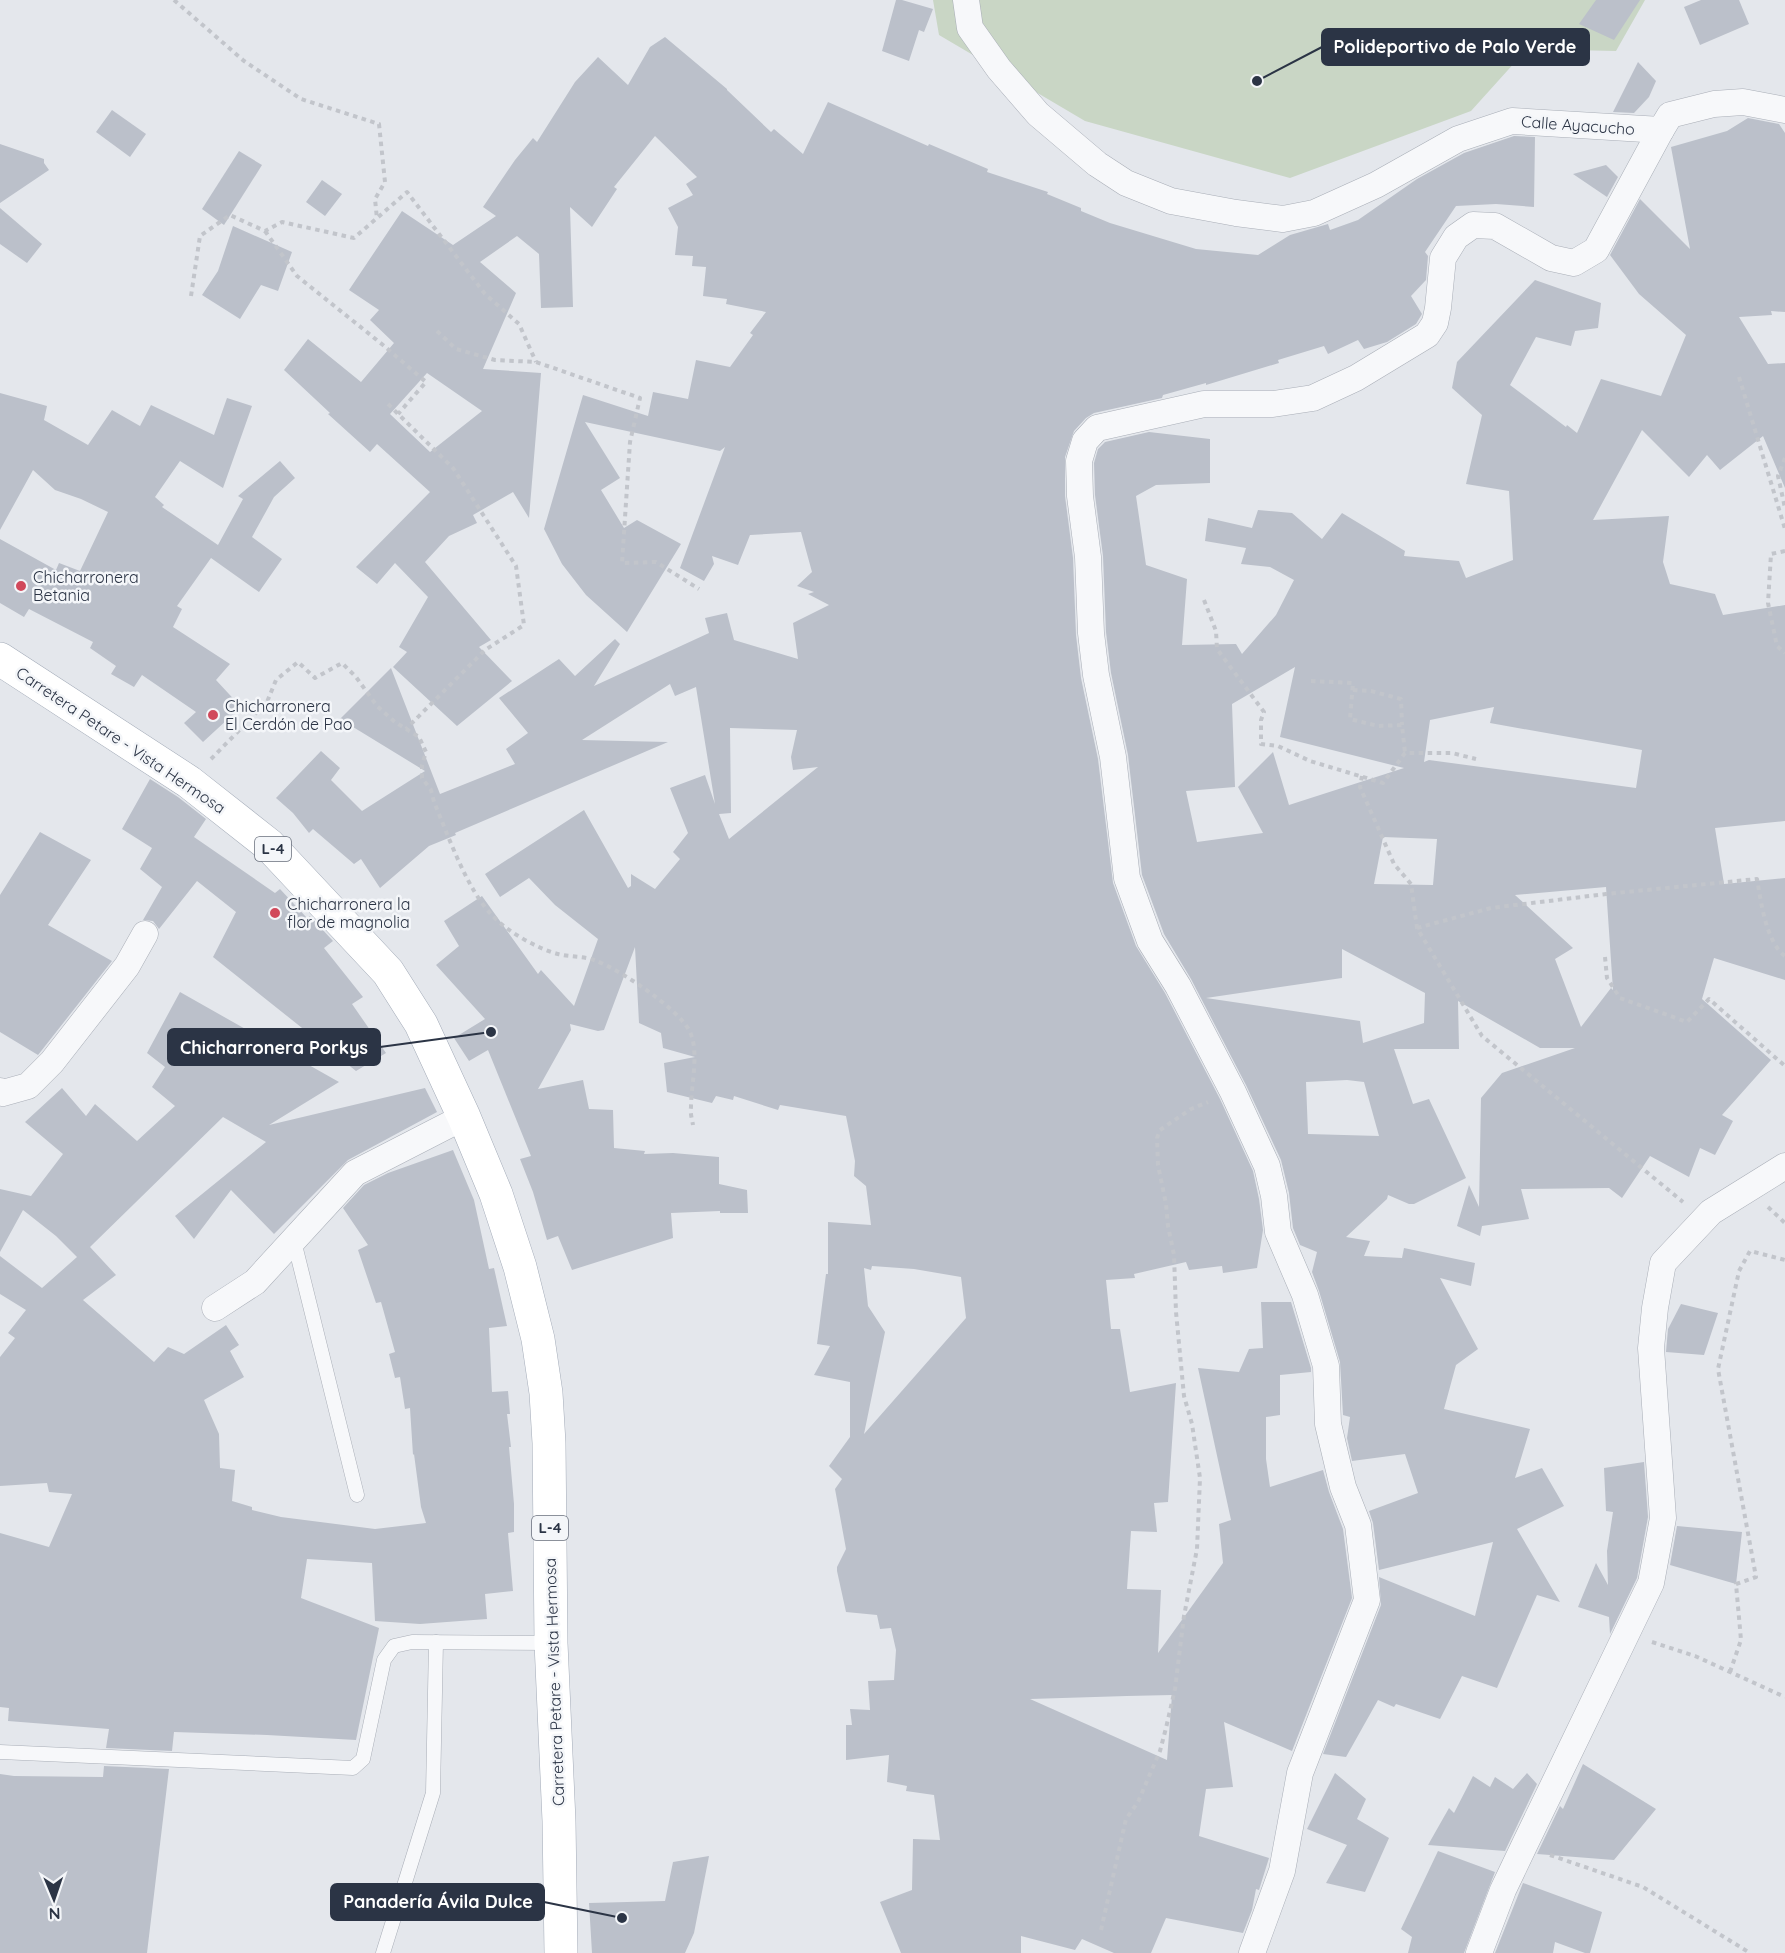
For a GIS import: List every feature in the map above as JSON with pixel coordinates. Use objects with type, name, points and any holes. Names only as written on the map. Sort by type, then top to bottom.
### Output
[{"type":"main road","name":"Carretera Petare - Vista Hermosa","points":[[0,659],[189,782],[269,845],[388,972],[421,1024],[464,1117],[496,1194],[520,1267],[538,1340],[546,1393],[561,1953]]},
{"type":"street","name":"Calle Ayacucho","points":[[966,0],[970,28],[999,69],[1038,114],[1097,164],[1126,183],[1171,201],[1283,219],[1314,213],[1376,185],[1458,139],[1512,121],[1661,130]]},
{"type":"street","points":[[1252,1953],[1282,1871],[1300,1773],[1367,1600],[1358,1525],[1343,1487],[1328,1424],[1326,1366],[1305,1295],[1278,1232],[1274,1196],[1267,1166],[1233,1092],[1178,986],[1150,941],[1127,878],[1113,757],[1096,675],[1091,633],[1088,557],[1080,496],[1079,461],[1085,441],[1097,428],[1204,404],[1273,404],[1313,398],[1356,378],[1427,335],[1437,316],[1443,258],[1456,237],[1473,225],[1495,226],[1551,258],[1574,263],[1596,250],[1670,116],[1714,105],[1743,102],[1785,110]]},
{"type":"street","points":[[0,1091],[3,1093],[28,1086],[52,1062],[127,966],[145,934]]},
{"type":"street","points":[[215,1308],[255,1282],[355,1173],[464,1117]]},
{"type":"street","points":[[1479,1953],[1503,1890],[1651,1583],[1663,1518],[1651,1348],[1654,1308],[1663,1263],[1711,1212],[1785,1166]]},
{"type":"lane","points":[[294,1241],[357,1495]]},
{"type":"lane","points":[[0,1752],[353,1768],[363,1759],[384,1660],[394,1646],[412,1642],[551,1643]]},
{"type":"lane","points":[[383,1953],[433,1793],[436,1642]]},
{"type":"path","points":[[174,0],[244,61],[301,99],[380,124],[385,182],[375,199],[377,219]]},
{"type":"path","points":[[265,231],[282,222],[354,238],[407,192],[485,294],[519,324],[536,362]]},
{"type":"path","points":[[191,296],[200,236],[230,215],[265,231],[297,276],[426,382],[398,414]]},
{"type":"path","points":[[437,331],[456,349],[495,360],[536,362],[640,399],[630,442],[622,563],[656,562],[699,589]]},
{"type":"path","points":[[1739,377],[1785,529]]},
{"type":"path","points":[[388,404],[453,468],[516,566],[524,625],[485,650],[405,729]]},
{"type":"path","points":[[1785,458],[1778,476],[1785,508]]},
{"type":"path","points":[[1785,551],[1771,554],[1768,603],[1777,646],[1785,653]]},
{"type":"path","points":[[1204,600],[1216,631],[1217,649],[1264,712],[1261,720],[1262,744],[1278,747],[1310,761],[1383,783],[1406,753],[1401,725],[1401,699],[1371,691],[1353,690]]},
{"type":"path","points":[[189,782],[267,702],[276,680],[298,662],[315,678],[342,663],[356,677],[377,706],[418,737],[426,752],[422,778],[431,790],[434,802],[465,872],[491,915],[508,929],[532,943],[558,954],[594,960],[639,985],[655,995],[689,1030],[694,1074],[690,1109],[693,1125]]},
{"type":"path","points":[[1311,681],[1353,683],[1350,719],[1378,726],[1401,725]]},
{"type":"path","points":[[1406,753],[1452,753],[1476,759]]},
{"type":"path","points":[[1362,776],[1360,787],[1394,864],[1410,884],[1417,928],[1482,1036],[1704,1219]]},
{"type":"path","points":[[1417,928],[1491,908],[1757,879],[1764,915],[1773,940],[1785,956]]},
{"type":"path","points":[[1605,957],[1607,978],[1620,999],[1687,1022],[1709,999],[1785,1066]]},
{"type":"path","points":[[1101,1930],[1126,1820],[1142,1792],[1160,1751],[1166,1728],[1175,1689],[1184,1616],[1197,1549],[1200,1478],[1192,1425],[1184,1396],[1176,1312],[1174,1255],[1158,1165],[1157,1138],[1160,1130],[1191,1109],[1233,1092]]},
{"type":"path","points":[[1730,1672],[1741,1640],[1736,1584],[1756,1577],[1718,1369],[1739,1271],[1750,1251],[1785,1260]]},
{"type":"path","points":[[1626,1633],[1695,1656],[1785,1697]]},
{"type":"path","points":[[1524,1846],[1643,1887],[1750,1953]]},
{"type":"green space","points":[[933,0],[1645,0],[1616,51],[1527,49],[1471,111],[1290,178],[1085,121],[939,35]]},
{"type":"building","points":[[896,0],[933,9],[924,32],[919,30],[909,61],[882,51]]},
{"type":"building","points":[[1596,0],[1640,0],[1614,40],[1579,24]]},
{"type":"building","points":[[1701,0],[1739,0],[1749,24],[1700,45],[1684,7]]},
{"type":"building","points":[[665,37],[727,89],[771,132],[774,129],[803,154],[828,102],[928,146],[929,144],[988,169],[987,172],[1048,192],[1047,194],[1081,208],[1081,211],[1110,223],[1196,249],[1258,255],[1290,235],[1328,224],[1330,230],[1358,220],[1417,179],[1464,153],[1514,136],[1535,137],[1534,207],[1496,204],[1456,206],[1425,252],[1428,256],[1426,280],[1411,296],[1422,314],[1416,324],[1387,342],[1364,349],[1358,340],[1328,354],[1324,346],[1278,360],[1279,363],[1163,395],[1162,398],[1094,413],[1074,431],[1065,457],[1065,496],[1073,558],[1076,635],[1081,678],[1098,759],[1113,883],[1136,946],[1165,993],[1220,1099],[1253,1171],[1263,1230],[1257,1268],[1223,1273],[1222,1266],[1189,1270],[1186,1262],[1134,1274],[1135,1278],[1106,1280],[1111,1329],[1120,1329],[1130,1392],[1176,1383],[1168,1502],[1154,1503],[1157,1532],[1131,1531],[1127,1589],[1161,1590],[1158,1653],[1223,1563],[1219,1524],[1231,1520],[1198,1368],[1239,1372],[1249,1349],[1263,1348],[1261,1302],[1291,1302],[1311,1372],[1280,1375],[1280,1415],[1266,1417],[1266,1459],[1270,1487],[1323,1470],[1343,1529],[1352,1598],[1292,1751],[1224,1722],[1233,1787],[1206,1789],[1199,1836],[1269,1858],[1259,1890],[1256,1889],[1252,1910],[1243,1933],[1166,1918],[1151,1953],[1114,1953],[1082,1939],[1075,1950],[1021,1936],[1021,1953],[901,1953],[880,1902],[912,1890],[913,1839],[940,1840],[934,1795],[906,1791],[907,1786],[887,1782],[889,1755],[846,1760],[846,1725],[852,1725],[850,1709],[870,1710],[868,1681],[894,1680],[896,1650],[891,1628],[880,1629],[877,1615],[846,1612],[837,1571],[846,1549],[835,1489],[842,1479],[829,1466],[850,1437],[850,1382],[814,1375],[830,1346],[817,1344],[826,1274],[828,1274],[828,1222],[871,1225],[866,1186],[854,1176],[855,1161],[846,1116],[780,1105],[778,1110],[734,1096],[733,1100],[716,1096],[712,1103],[667,1092],[664,1063],[695,1057],[663,1048],[661,1033],[639,1023],[635,947],[604,1030],[598,1031],[570,1024],[571,1030],[538,1089],[583,1080],[589,1109],[613,1110],[614,1148],[645,1151],[644,1154],[673,1153],[719,1157],[719,1184],[747,1190],[748,1213],[720,1213],[720,1211],[671,1213],[673,1238],[572,1270],[558,1236],[547,1240],[533,1192],[520,1159],[531,1156],[488,1050],[469,1061],[454,1038],[485,1019],[436,965],[459,946],[444,921],[482,896],[538,974],[541,970],[574,1006],[598,939],[555,905],[529,878],[500,897],[485,874],[584,810],[628,888],[631,886],[631,874],[655,889],[680,859],[673,852],[688,833],[670,788],[705,775],[715,804],[696,687],[675,696],[670,684],[582,740],[668,742],[429,846],[380,888],[361,859],[354,864],[313,829],[309,833],[293,813],[276,798],[321,751],[340,768],[331,780],[362,811],[425,771],[340,719],[391,668],[440,794],[515,764],[506,749],[528,733],[499,698],[559,659],[575,676],[615,639],[620,644],[594,686],[709,633],[705,618],[727,613],[734,640],[798,659],[793,623],[829,605],[808,594],[814,592],[797,586],[812,572],[801,532],[750,535],[738,565],[712,556],[714,564],[704,581],[680,568],[725,447],[720,451],[585,422],[620,478],[601,490],[624,528],[637,520],[681,544],[627,632],[586,595],[562,564],[544,529],[583,395],[648,416],[653,392],[688,399],[696,360],[730,367],[753,335],[750,333],[766,312],[726,304],[727,299],[703,296],[706,267],[692,266],[693,256],[675,255],[678,227],[668,208],[693,195],[686,184],[697,177],[655,136],[614,187],[617,189],[592,227],[570,207],[573,307],[541,308],[539,254],[517,236],[480,262],[516,293],[483,369],[541,373],[529,518],[513,492],[473,515],[477,523],[449,536],[425,562],[491,640],[479,647],[512,681],[457,726],[393,667],[407,652],[399,647],[428,597],[395,563],[377,584],[356,567],[430,492],[377,444],[370,452],[284,370],[308,339],[361,382],[394,343],[370,320],[379,310],[349,290],[402,211],[453,245],[496,216],[483,207],[533,138],[537,142],[575,82],[598,57],[628,85],[650,47]],"holes":[[[427,373],[482,411],[430,452],[390,414]],[[730,728],[797,730],[791,757],[793,770],[818,767],[729,839],[719,814],[731,813]],[[872,1266],[914,1269],[961,1277],[966,1318],[864,1434],[885,1332],[868,1306],[864,1268],[871,1270]],[[1172,1695],[1167,1760],[1030,1699]]]},
{"type":"building","points":[[1638,62],[1656,81],[1649,97],[1634,113],[1613,112]]},
{"type":"building","points":[[112,110],[146,134],[130,157],[96,132]]},
{"type":"building","points":[[1748,118],[1779,124],[1785,133],[1785,312],[1771,311],[1772,315],[1739,317],[1768,364],[1785,363],[1785,488],[1763,436],[1720,470],[1707,455],[1689,477],[1642,430],[1593,520],[1669,516],[1663,562],[1670,584],[1715,594],[1723,615],[1785,605],[1785,821],[1715,828],[1724,884],[1785,878],[1785,980],[1714,958],[1702,999],[1771,1060],[1722,1115],[1733,1121],[1715,1155],[1700,1148],[1689,1177],[1650,1156],[1622,1198],[1609,1188],[1521,1189],[1529,1219],[1482,1226],[1480,1236],[1457,1226],[1469,1185],[1479,1207],[1481,1098],[1502,1073],[1575,1048],[1540,1048],[1458,1001],[1459,1049],[1394,1049],[1413,1104],[1429,1099],[1466,1178],[1414,1204],[1388,1195],[1387,1199],[1346,1237],[1370,1241],[1364,1256],[1402,1258],[1404,1248],[1475,1263],[1471,1286],[1440,1278],[1478,1349],[1456,1365],[1444,1409],[1530,1429],[1515,1478],[1542,1468],[1564,1506],[1517,1529],[1560,1602],[1537,1595],[1497,1688],[1462,1676],[1440,1719],[1396,1704],[1394,1707],[1378,1700],[1346,1757],[1323,1754],[1381,1605],[1379,1577],[1475,1616],[1493,1542],[1379,1570],[1373,1523],[1369,1511],[1418,1493],[1405,1454],[1352,1461],[1347,1438],[1350,1417],[1343,1415],[1340,1362],[1312,1272],[1317,1252],[1300,1245],[1293,1228],[1289,1193],[1281,1160],[1246,1085],[1191,979],[1164,934],[1142,875],[1128,755],[1111,673],[1106,632],[1103,556],[1095,495],[1094,463],[1098,449],[1105,442],[1149,432],[1210,439],[1210,483],[1156,485],[1136,496],[1146,565],[1187,579],[1182,645],[1236,644],[1242,654],[1276,615],[1294,580],[1270,567],[1241,564],[1246,548],[1205,541],[1208,518],[1252,528],[1258,510],[1292,513],[1322,539],[1342,513],[1405,551],[1404,556],[1459,561],[1466,578],[1513,560],[1509,491],[1466,484],[1482,415],[1452,388],[1457,362],[1535,280],[1601,303],[1598,328],[1575,331],[1571,346],[1536,337],[1510,385],[1577,433],[1601,379],[1661,396],[1686,335],[1639,294],[1610,255],[1640,199],[1690,249],[1671,147],[1727,131]],"holes":[[[1295,667],[1280,737],[1404,768],[1289,805],[1273,752],[1238,787],[1263,833],[1197,842],[1186,791],[1235,787],[1232,704]],[[1494,707],[1490,723],[1642,750],[1636,788],[1429,760],[1424,762],[1430,720]],[[1383,837],[1437,839],[1433,885],[1374,884]],[[1606,887],[1613,990],[1611,988],[1581,1027],[1555,959],[1573,948],[1515,895]],[[1342,949],[1425,993],[1424,1023],[1363,1043],[1360,1021],[1206,998],[1342,978]],[[1347,1080],[1364,1082],[1379,1136],[1308,1134],[1306,1082]]]},
{"type":"building","points":[[0,144],[44,159],[49,170],[0,203]]},
{"type":"building","points":[[239,151],[262,165],[224,225],[202,209]]},
{"type":"building","points":[[1606,165],[1618,177],[1607,197],[1573,174]]},
{"type":"building","points":[[322,180],[342,194],[325,216],[306,202]]},
{"type":"building","points":[[0,208],[42,244],[27,263],[0,244]]},
{"type":"building","points":[[233,226],[292,252],[278,291],[261,285],[240,319],[202,295],[218,271]]},
{"type":"building","points":[[0,393],[47,406],[44,420],[88,445],[112,410],[140,426],[151,405],[214,435],[227,398],[252,406],[223,488],[180,461],[155,497],[164,505],[162,507],[218,545],[243,499],[238,496],[280,461],[295,478],[274,497],[252,537],[282,559],[259,592],[211,558],[177,606],[182,609],[173,627],[230,664],[216,680],[241,707],[203,742],[184,723],[196,712],[142,675],[134,687],[111,674],[116,666],[90,648],[93,642],[29,609],[24,617],[0,603],[0,539],[56,570],[59,563],[80,571],[108,512],[55,490],[33,470],[0,530]]},
{"type":"building","points":[[150,779],[206,819],[194,837],[275,893],[280,889],[333,941],[324,948],[363,997],[352,1004],[386,1053],[356,1071],[213,957],[236,912],[197,881],[159,929],[153,921],[143,920],[162,887],[140,869],[152,848],[122,829]]},
{"type":"building","points":[[40,832],[91,860],[48,925],[112,961],[38,1055],[0,1032],[0,895]]},
{"type":"building","points":[[180,992],[339,1082],[269,1125],[425,1088],[437,1112],[348,1160],[274,1234],[231,1190],[194,1239],[175,1216],[266,1142],[223,1117],[90,1247],[116,1275],[83,1300],[154,1362],[168,1347],[184,1354],[226,1325],[239,1345],[230,1351],[244,1377],[204,1400],[219,1434],[220,1468],[235,1470],[232,1501],[252,1507],[252,1510],[281,1517],[375,1529],[426,1523],[421,1507],[413,1455],[410,1408],[405,1409],[400,1377],[395,1378],[389,1354],[395,1352],[381,1302],[376,1303],[358,1250],[368,1245],[343,1208],[364,1185],[388,1173],[453,1150],[474,1200],[489,1269],[494,1268],[507,1326],[489,1328],[492,1392],[508,1391],[510,1414],[507,1414],[511,1447],[509,1447],[514,1532],[508,1533],[513,1591],[485,1594],[487,1619],[420,1624],[375,1621],[372,1563],[307,1559],[301,1598],[379,1628],[356,1740],[174,1732],[172,1751],[106,1748],[109,1729],[8,1721],[9,1708],[0,1707],[0,1533],[49,1547],[72,1494],[49,1492],[47,1483],[0,1486],[0,1357],[15,1338],[8,1333],[26,1310],[0,1294],[0,1256],[42,1288],[77,1257],[56,1236],[23,1210],[0,1252],[0,1189],[31,1196],[63,1154],[25,1122],[62,1088],[86,1116],[95,1104],[137,1141],[175,1106],[152,1087],[165,1067],[147,1053]]},
{"type":"building","points":[[1681,1304],[1718,1313],[1704,1355],[1666,1352],[1668,1329]]},
{"type":"building","points":[[1644,1462],[1648,1517],[1637,1578],[1610,1634],[1609,1617],[1578,1607],[1596,1563],[1608,1585],[1607,1551],[1613,1512],[1606,1511],[1604,1468]]},
{"type":"building","points":[[1677,1526],[1742,1532],[1736,1584],[1670,1565]]},
{"type":"building","points":[[1583,1764],[1656,1809],[1614,1860],[1537,1854],[1560,1806],[1563,1809]]},
{"type":"building","points":[[104,1766],[169,1769],[147,1953],[0,1953],[0,1774],[103,1777]]},
{"type":"building","points":[[1335,1773],[1366,1799],[1357,1819],[1389,1838],[1365,1892],[1326,1883],[1347,1845],[1307,1829]]},
{"type":"building","points":[[1527,1773],[1537,1784],[1505,1851],[1428,1845],[1449,1808],[1454,1813],[1473,1776],[1490,1787],[1495,1777],[1513,1789]]},
{"type":"building","points":[[1438,1851],[1495,1872],[1464,1953],[1408,1953],[1412,1937],[1401,1929]]},
{"type":"building","points":[[709,1856],[694,1933],[685,1953],[592,1953],[589,1903],[665,1901],[673,1862]]},
{"type":"building","points":[[1523,1883],[1602,1912],[1590,1953],[1555,1942],[1553,1953],[1495,1953]]},
{"type":"place","name":"Polideportivo de Palo Verde","points":[[1257,81]]},
{"type":"place","name":"Chicharronera Betania","points":[[21,586]]},
{"type":"place","name":"Chicharronera El Cerdón de Pao","points":[[213,715]]},
{"type":"place","name":"Chicharronera la flor de magnolia","points":[[275,913]]},
{"type":"place","name":"Chicharronera Porkys","points":[[491,1032]]},
{"type":"place","name":"Panadería Ávila Dulce","points":[[622,1918]]}]
